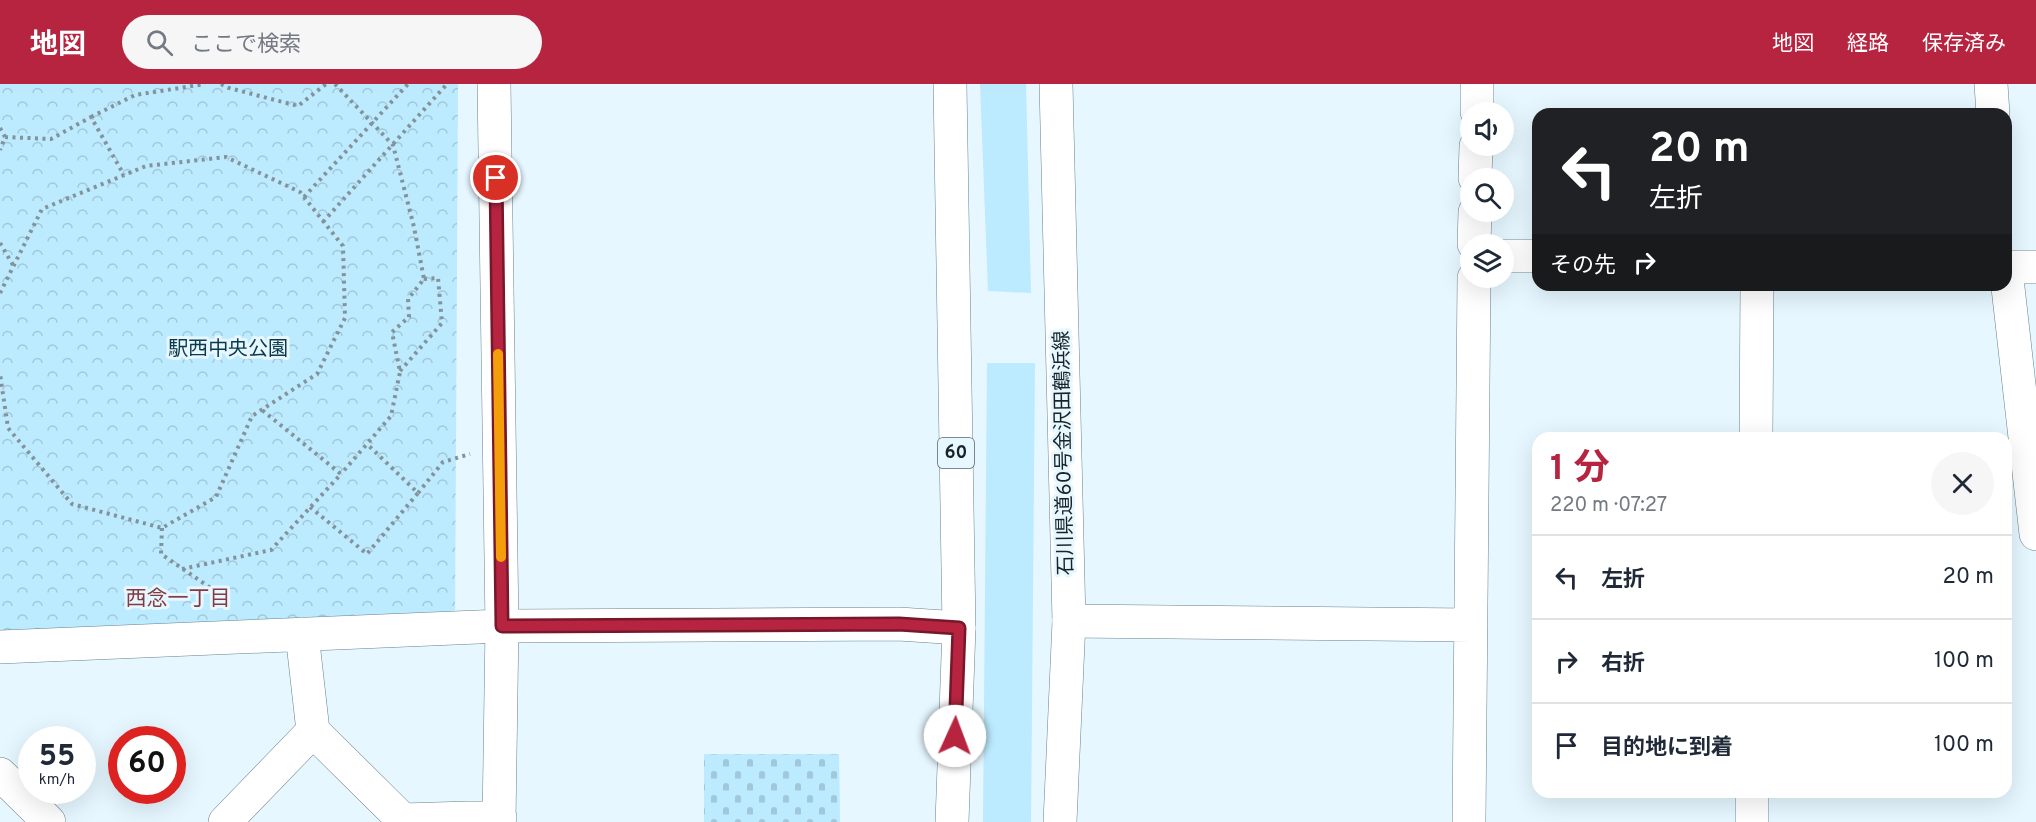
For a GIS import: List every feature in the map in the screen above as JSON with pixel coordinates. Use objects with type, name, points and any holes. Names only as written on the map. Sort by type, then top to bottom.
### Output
[{"type":"street","points":[[302,634],[313,731],[402,821],[500,820],[502,626],[494,84]]},
{"type":"street","name":"60","points":[[950,84],[959,628],[951,822]]},
{"type":"street","name":"石川県道60号金沢田鶴浜線","points":[[1056,84],[1069,621],[1060,822]]},
{"type":"street","points":[[1477,84],[1477,102]]},
{"type":"street","points":[[1991,84],[1993,108]]},
{"type":"street","points":[[1514,256],[1532,256]]},
{"type":"street","points":[[2012,269],[2036,267]]},
{"type":"street","points":[[1469,822],[1474,288]]},
{"type":"street","points":[[1756,432],[1757,291]]},
{"type":"street","points":[[2008,291],[2036,534]]},
{"type":"street","points":[[1069,621],[1470,625]]},
{"type":"street","points":[[0,647],[502,626],[899,624],[959,628]]},
{"type":"street","points":[[225,822],[313,731]]},
{"type":"street","points":[[0,774],[49,822]]},
{"type":"street","points":[[1752,798],[1752,822]]},
{"type":"path","points":[[5,137],[51,139],[135,95],[205,84]]},
{"type":"path","points":[[221,84],[298,106],[327,84]]},
{"type":"path","points":[[335,84],[393,145],[414,227],[424,279]]},
{"type":"path","points":[[304,197],[408,84]]},
{"type":"path","points":[[323,222],[447,84]]},
{"type":"path","points":[[91,117],[124,175]]},
{"type":"path","points":[[0,128],[5,137]]},
{"type":"path","points":[[0,150],[5,137]]},
{"type":"path","points":[[0,293],[42,209],[146,166],[226,157],[300,192],[343,246],[345,318],[317,374],[252,416],[216,497],[162,528],[72,504],[8,428],[0,374]]},
{"type":"path","points":[[0,243],[14,265]]},
{"type":"path","points":[[182,569],[271,550],[341,474],[391,416],[400,372],[392,332],[409,317],[408,299],[424,279],[438,278],[442,323],[400,372]]},
{"type":"path","points":[[262,410],[341,474]]},
{"type":"path","points":[[367,444],[418,493]]},
{"type":"path","points":[[310,507],[367,554],[442,462],[479,452]]},
{"type":"path","points":[[162,528],[161,554],[218,593],[221,613]]},
{"type":"green space","name":"駅西中央公園","points":[[0,84],[458,84],[455,616],[0,636]]},
{"type":"green space","points":[[980,84],[1026,84],[1031,293],[988,291]]},
{"type":"green space","points":[[987,363],[1035,363],[1031,822],[983,822]]},
{"type":"green space","points":[[704,754],[839,754],[840,822],[704,822]]},
{"type":"slow traffic","points":[[498,354],[501,557]]},
{"type":"district","name":"西念一丁目","points":[[178,599]]},
{"type":"route","points":[[496,178],[502,626],[899,624],[959,628],[955,736]]}]
